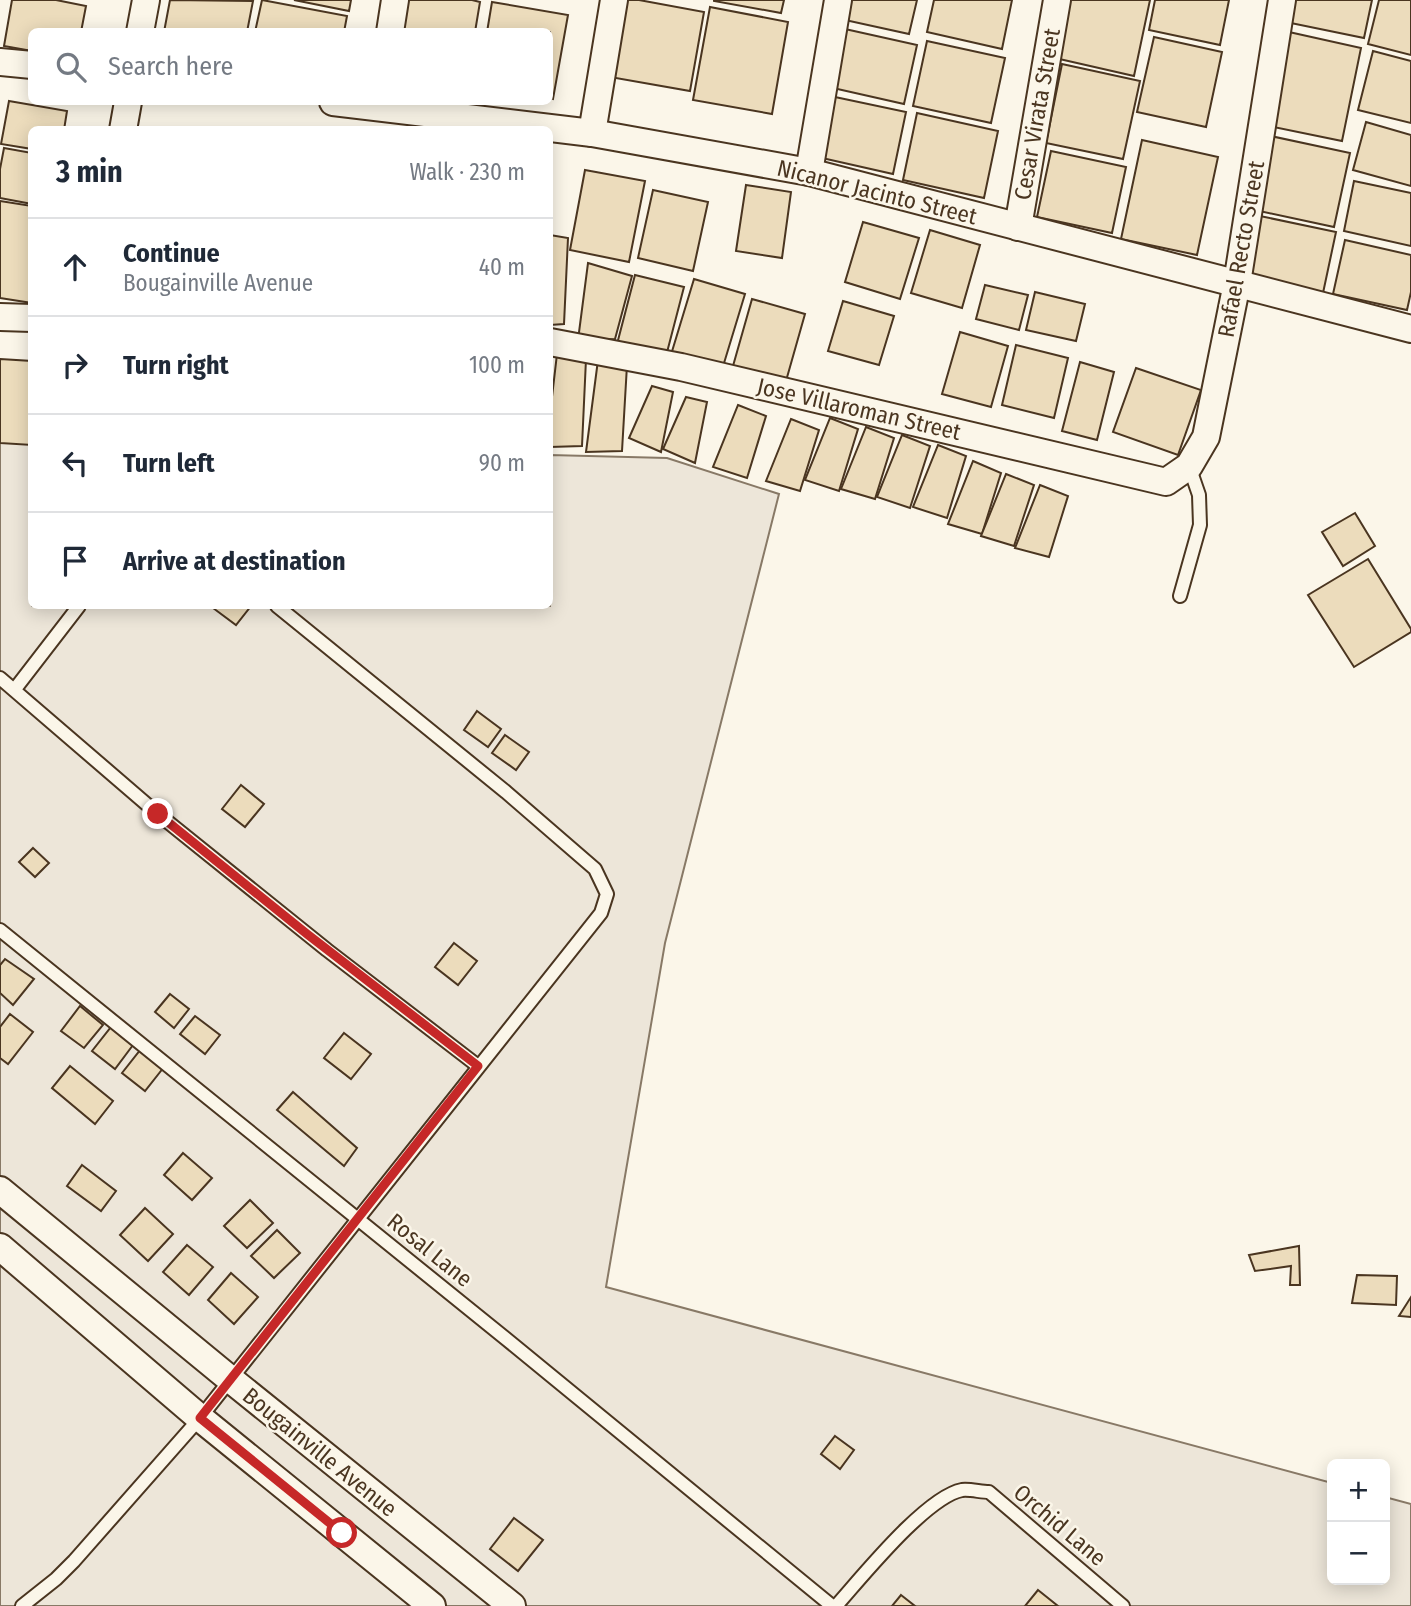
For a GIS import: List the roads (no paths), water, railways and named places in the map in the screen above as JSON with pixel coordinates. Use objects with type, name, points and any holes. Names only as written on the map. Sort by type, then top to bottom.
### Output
[{"type":"street","points":[[141,28],[146,0]]},
{"type":"street","points":[[391,28],[395,0]]},
{"type":"street","points":[[592,133],[614,0]]},
{"type":"street","points":[[809,172],[838,0]]},
{"type":"street","name":"Cesar Virata Street","points":[[1017,227],[1057,0]]},
{"type":"street","name":"Rafael Recto Street","points":[[1166,482],[1189,466],[1206,437],[1237,283],[1282,0]]},
{"type":"street","points":[[0,62],[28,65]]},
{"type":"street","points":[[124,126],[127,105]]},
{"type":"street","name":"Nicanor Jacinto Street","points":[[386,105],[541,126]]},
{"type":"street","name":"Nicanor Jacinto Street","points":[[553,128],[809,172],[1411,329]]},
{"type":"street","points":[[0,317],[28,318]]},
{"type":"street","name":"Jose Villaroman Street","points":[[553,343],[681,367],[1166,482]]},
{"type":"street","name":"Bougainville Avenue","points":[[0,1190],[512,1606]]},
{"type":"street","points":[[0,1247],[200,1418],[432,1606]]},
{"type":"lane","points":[[1180,596],[1200,525],[1199,495],[1189,466]]},
{"type":"lane","points":[[15,689],[77,609]]},
{"type":"lane","points":[[22,1606],[74,1561],[200,1418],[601,913],[607,894],[595,869],[506,792],[281,609]]},
{"type":"lane","points":[[0,678],[181,833],[478,1066]]},
{"type":"lane","name":"Rosal Lane","points":[[0,930],[834,1606]]},
{"type":"lane","name":"Orchid Lane","points":[[834,1606],[897,1538],[938,1501],[963,1490],[989,1493],[1123,1606]]}]
